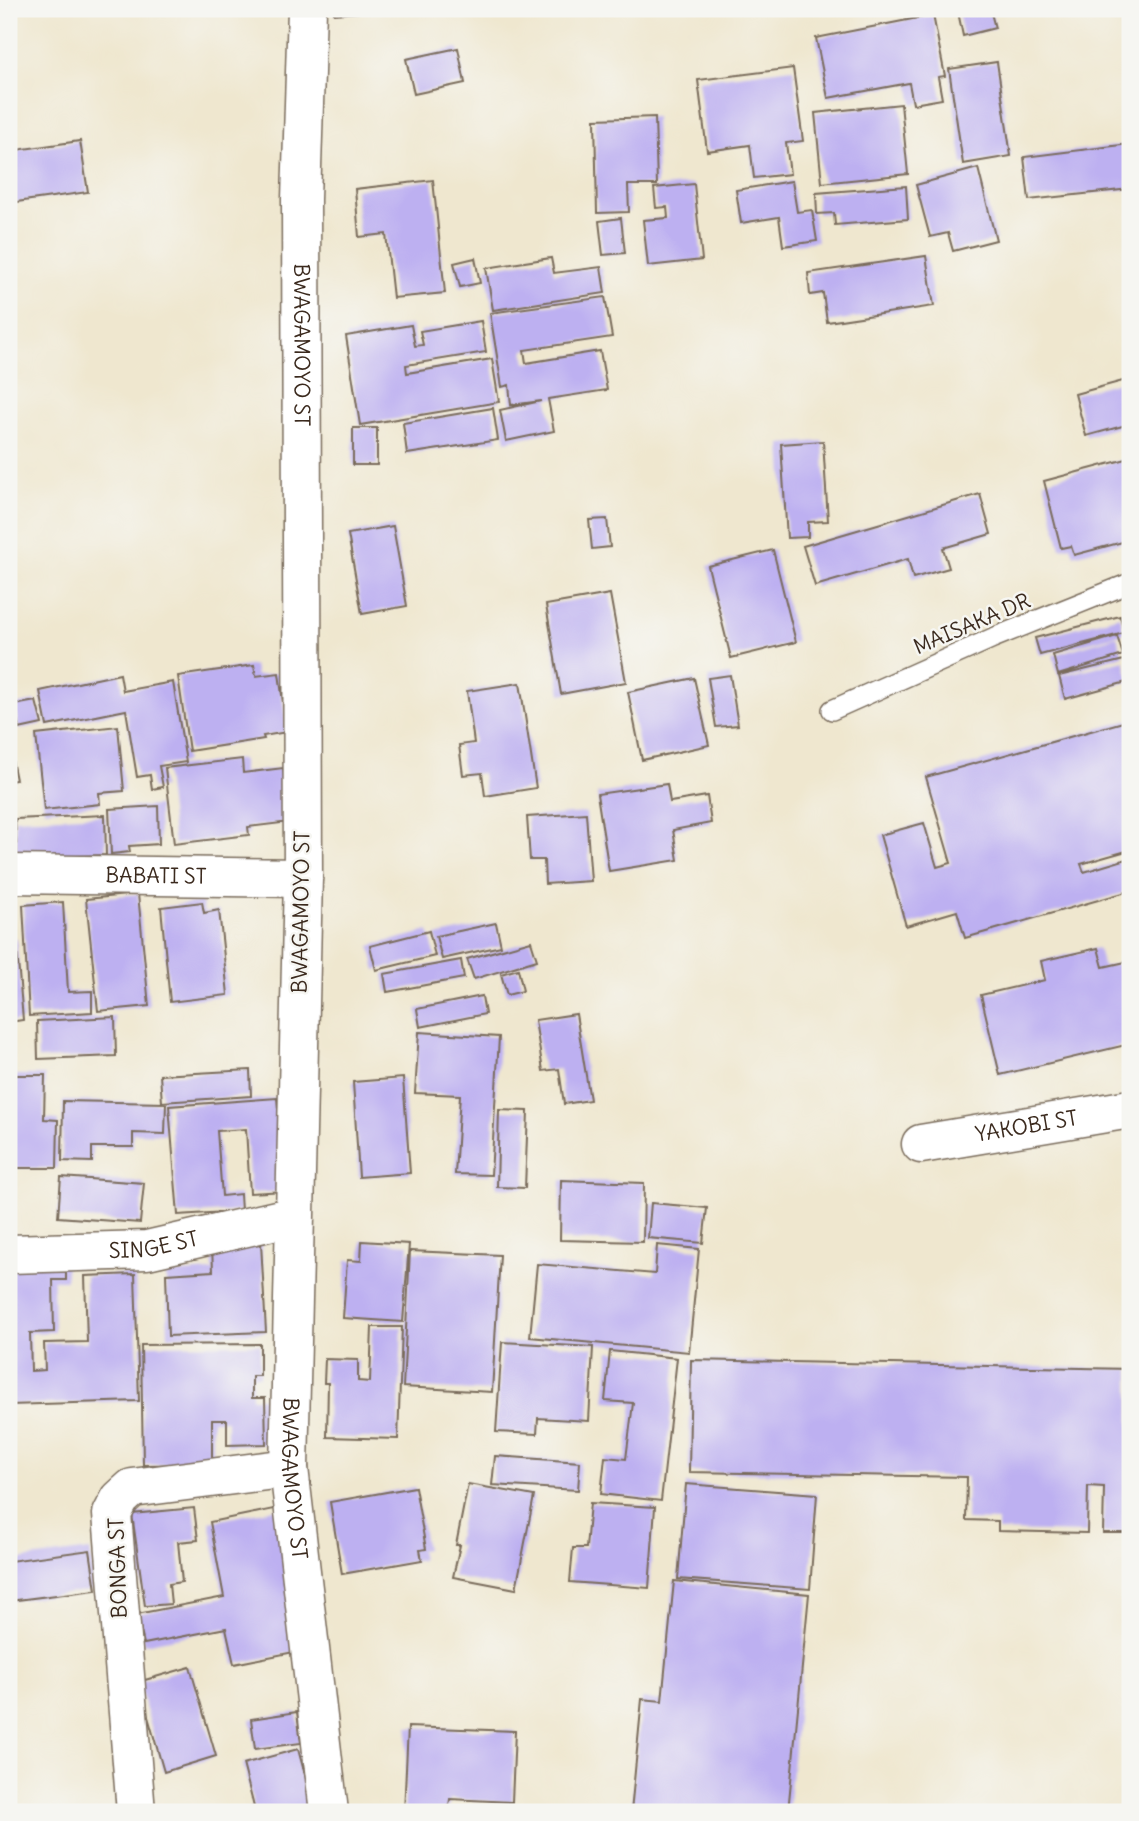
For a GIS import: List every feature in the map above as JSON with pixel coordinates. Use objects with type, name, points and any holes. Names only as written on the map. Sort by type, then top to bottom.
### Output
[{"type":"street","name":"BWAGAMOYO ST","points":[[307,9],[301,199],[303,878],[289,1468],[329,1812]]},
{"type":"street","name":"BABATI ST","points":[[9,874],[303,878]]},
{"type":"street","name":"YAKOBI ST","points":[[921,1144],[1130,1109]]},
{"type":"street","name":"SINGE ST","points":[[9,1254],[147,1250],[241,1231],[294,1216]]},
{"type":"street","name":"BONGA ST","points":[[136,1812],[112,1514],[120,1499],[132,1488],[289,1468]]},
{"type":"lane","name":"MAISAKA DR","points":[[832,710],[993,638],[1130,583]]},
{"type":"building","points":[[334,9],[373,9],[373,11],[334,14]]},
{"type":"building","points":[[990,9],[995,28],[963,36],[958,12]]},
{"type":"building","points":[[933,15],[945,76],[938,77],[942,99],[913,104],[909,83],[828,98],[816,38]]},
{"type":"building","points":[[458,48],[465,83],[414,94],[406,59]]},
{"type":"building","points":[[997,62],[1011,156],[963,164],[949,69]]},
{"type":"building","points":[[793,68],[803,141],[786,143],[790,174],[754,178],[750,145],[707,151],[698,80]]},
{"type":"building","points":[[901,104],[908,174],[822,183],[815,113]]},
{"type":"building","points":[[655,117],[657,185],[628,185],[629,212],[597,213],[595,119]]},
{"type":"building","points":[[80,141],[88,192],[9,203],[9,151]]},
{"type":"building","points":[[1130,144],[1130,189],[1029,200],[1024,157]]},
{"type":"building","points":[[978,168],[996,240],[953,251],[948,233],[930,237],[916,185]]},
{"type":"building","points":[[433,180],[445,293],[393,298],[386,234],[359,237],[355,189]]},
{"type":"building","points":[[792,181],[797,212],[812,210],[817,241],[783,246],[779,217],[741,223],[736,190]]},
{"type":"building","points":[[694,184],[702,260],[648,266],[643,220],[668,218],[667,207],[656,208],[654,188]]},
{"type":"building","points":[[906,186],[908,219],[835,225],[834,213],[817,214],[816,193]]},
{"type":"building","points":[[621,218],[625,253],[603,255],[599,221]]},
{"type":"building","points":[[926,256],[934,306],[827,322],[823,293],[810,295],[808,273]]},
{"type":"building","points":[[475,258],[480,283],[460,287],[454,263]]},
{"type":"building","points":[[551,258],[554,273],[601,267],[605,293],[493,310],[486,268]]},
{"type":"building","points":[[605,297],[612,337],[524,350],[526,363],[600,351],[607,390],[548,399],[554,431],[506,441],[500,410],[541,401],[511,405],[509,385],[502,387],[490,313]]},
{"type":"building","points":[[481,321],[486,352],[406,365],[407,373],[492,359],[499,402],[360,425],[346,336],[411,325],[415,346],[423,345],[420,331]]},
{"type":"building","points":[[1130,379],[1130,424],[1086,436],[1075,394]]},
{"type":"building","points":[[493,408],[498,440],[407,454],[403,423]]},
{"type":"building","points":[[353,428],[377,428],[377,465],[353,465]]},
{"type":"building","points":[[823,441],[828,521],[808,522],[808,537],[787,538],[781,444]]},
{"type":"building","points":[[1130,458],[1130,540],[1074,555],[1071,546],[1061,548],[1044,481]]},
{"type":"building","points":[[980,494],[991,534],[943,548],[949,568],[913,578],[908,559],[815,586],[803,546]]},
{"type":"building","points":[[607,519],[610,547],[592,549],[589,520]]},
{"type":"building","points":[[393,526],[407,606],[362,614],[348,534]]},
{"type":"building","points":[[773,550],[796,642],[731,658],[708,566]]},
{"type":"building","points":[[610,594],[626,682],[561,694],[546,605]]},
{"type":"building","points":[[1120,616],[1124,633],[1040,655],[1035,638]]},
{"type":"building","points":[[1117,636],[1123,655],[1058,675],[1053,655]]},
{"type":"building","points":[[1124,660],[1130,681],[1065,699],[1059,676]]},
{"type":"building","points":[[254,665],[256,676],[279,673],[287,732],[263,736],[264,739],[189,751],[178,676]]},
{"type":"building","points":[[120,674],[123,691],[173,682],[186,762],[159,766],[163,787],[152,789],[150,775],[137,777],[126,710],[47,726],[40,691]]},
{"type":"building","points":[[730,675],[738,725],[716,727],[708,678]]},
{"type":"building","points":[[694,678],[709,745],[642,760],[628,692]]},
{"type":"building","points":[[520,683],[536,788],[485,796],[482,773],[463,775],[459,745],[474,743],[467,691]]},
{"type":"building","points":[[36,701],[42,724],[19,729],[14,705]]},
{"type":"building","points":[[1130,720],[1130,850],[1081,864],[1084,872],[1130,858],[1130,891],[965,938],[957,911],[906,926],[880,835],[924,823],[937,867],[951,863],[926,777]]},
{"type":"building","points":[[118,726],[124,791],[99,793],[100,804],[44,810],[36,735]]},
{"type":"building","points":[[9,745],[16,780],[9,781]]},
{"type":"building","points":[[242,759],[243,773],[283,768],[290,822],[248,827],[249,835],[174,844],[165,768]]},
{"type":"building","points":[[667,784],[670,802],[707,796],[711,823],[673,830],[678,860],[609,871],[597,794]]},
{"type":"building","points":[[158,806],[159,844],[129,846],[130,852],[111,854],[109,809]]},
{"type":"building","points":[[586,813],[591,881],[545,884],[544,860],[530,860],[527,817]]},
{"type":"building","points":[[105,815],[106,855],[17,858],[15,819]]},
{"type":"building","points":[[138,894],[149,1006],[98,1011],[86,899]]},
{"type":"building","points":[[63,902],[68,992],[92,991],[92,1012],[29,1016],[23,905]]},
{"type":"building","points":[[202,902],[204,913],[219,910],[228,995],[170,1002],[161,907]]},
{"type":"building","points":[[496,923],[501,946],[442,959],[436,936]]},
{"type":"building","points":[[429,931],[435,956],[376,970],[370,946]]},
{"type":"building","points":[[16,938],[23,1020],[9,1022],[9,939]]},
{"type":"building","points":[[531,941],[537,960],[474,979],[467,959]]},
{"type":"building","points":[[1098,948],[1103,967],[1130,961],[1130,1044],[1000,1075],[981,995],[1045,980],[1041,961]]},
{"type":"building","points":[[461,960],[464,978],[387,992],[384,974]]},
{"type":"building","points":[[518,969],[523,991],[507,995],[501,974]]},
{"type":"building","points":[[482,996],[485,1014],[420,1027],[417,1009]]},
{"type":"building","points":[[576,1014],[590,1100],[564,1104],[559,1069],[543,1071],[535,1020]]},
{"type":"building","points":[[115,1017],[116,1056],[38,1059],[37,1021]]},
{"type":"building","points":[[419,1032],[499,1037],[491,1175],[455,1174],[460,1095],[415,1093]]},
{"type":"building","points":[[250,1070],[251,1096],[162,1102],[160,1075]]},
{"type":"building","points":[[9,1075],[45,1075],[44,1119],[58,1120],[57,1168],[9,1168]]},
{"type":"building","points":[[403,1078],[410,1173],[359,1177],[353,1082]]},
{"type":"building","points":[[277,1098],[285,1191],[250,1193],[246,1129],[217,1131],[222,1196],[240,1194],[241,1211],[178,1215],[169,1106]]},
{"type":"building","points":[[63,1101],[166,1103],[165,1134],[133,1133],[133,1147],[92,1147],[92,1162],[62,1161]]},
{"type":"building","points":[[499,1110],[528,1111],[525,1188],[497,1187]]},
{"type":"building","points":[[61,1177],[144,1183],[140,1223],[58,1217]]},
{"type":"building","points":[[561,1180],[644,1183],[643,1242],[560,1240]]},
{"type":"building","points":[[651,1203],[707,1208],[703,1243],[648,1238]]},
{"type":"building","points":[[362,1241],[409,1244],[403,1322],[343,1318],[347,1260],[361,1261]]},
{"type":"building","points":[[261,1243],[266,1332],[168,1336],[166,1274],[213,1271],[212,1245]]},
{"type":"building","points":[[657,1245],[699,1249],[689,1352],[530,1337],[537,1264],[655,1274]]},
{"type":"building","points":[[410,1251],[500,1255],[492,1392],[403,1387]]},
{"type":"building","points":[[66,1259],[66,1280],[53,1280],[54,1332],[30,1333],[31,1371],[45,1370],[44,1343],[87,1342],[85,1276],[135,1274],[139,1401],[9,1405],[9,1261]]},
{"type":"building","points":[[372,1327],[402,1327],[398,1439],[327,1437],[328,1383],[324,1383],[325,1359],[358,1360],[358,1381],[370,1382]]},
{"type":"building","points":[[502,1342],[593,1347],[589,1421],[538,1418],[537,1434],[496,1432]]},
{"type":"building","points":[[260,1344],[260,1376],[252,1376],[252,1398],[265,1398],[266,1444],[227,1445],[227,1420],[212,1420],[212,1464],[143,1465],[141,1345]]},
{"type":"building","points":[[610,1351],[677,1358],[661,1501],[601,1494],[605,1457],[626,1459],[633,1403],[605,1401]]},
{"type":"building","points":[[691,1360],[1130,1369],[1130,1533],[1103,1533],[1104,1487],[1088,1486],[1087,1533],[998,1531],[998,1521],[966,1520],[967,1477],[689,1472]]},
{"type":"building","points":[[495,1456],[580,1462],[578,1490],[492,1485]]},
{"type":"building","points":[[468,1484],[534,1496],[516,1589],[453,1577],[460,1545],[456,1545]]},
{"type":"building","points":[[686,1484],[817,1494],[810,1589],[678,1579]]},
{"type":"building","points":[[415,1487],[426,1549],[420,1550],[422,1560],[342,1574],[330,1502]]},
{"type":"building","points":[[590,1503],[655,1507],[649,1588],[570,1582],[573,1548],[586,1548]]},
{"type":"building","points":[[194,1508],[198,1540],[178,1542],[182,1582],[169,1584],[171,1604],[145,1606],[132,1514]]},
{"type":"building","points":[[279,1508],[299,1651],[234,1664],[226,1628],[144,1644],[137,1614],[224,1597],[210,1522]]},
{"type":"building","points":[[90,1550],[96,1590],[9,1601],[9,1561]]},
{"type":"building","points":[[674,1581],[809,1594],[788,1812],[631,1812],[642,1699],[662,1701]]},
{"type":"building","points":[[190,1667],[216,1756],[164,1772],[138,1682]]},
{"type":"building","points":[[297,1712],[301,1743],[255,1749],[251,1719]]},
{"type":"building","points":[[408,1727],[515,1731],[512,1802],[450,1799],[448,1812],[404,1812]]},
{"type":"building","points":[[298,1749],[315,1812],[237,1812],[254,1807],[243,1764]]}]
